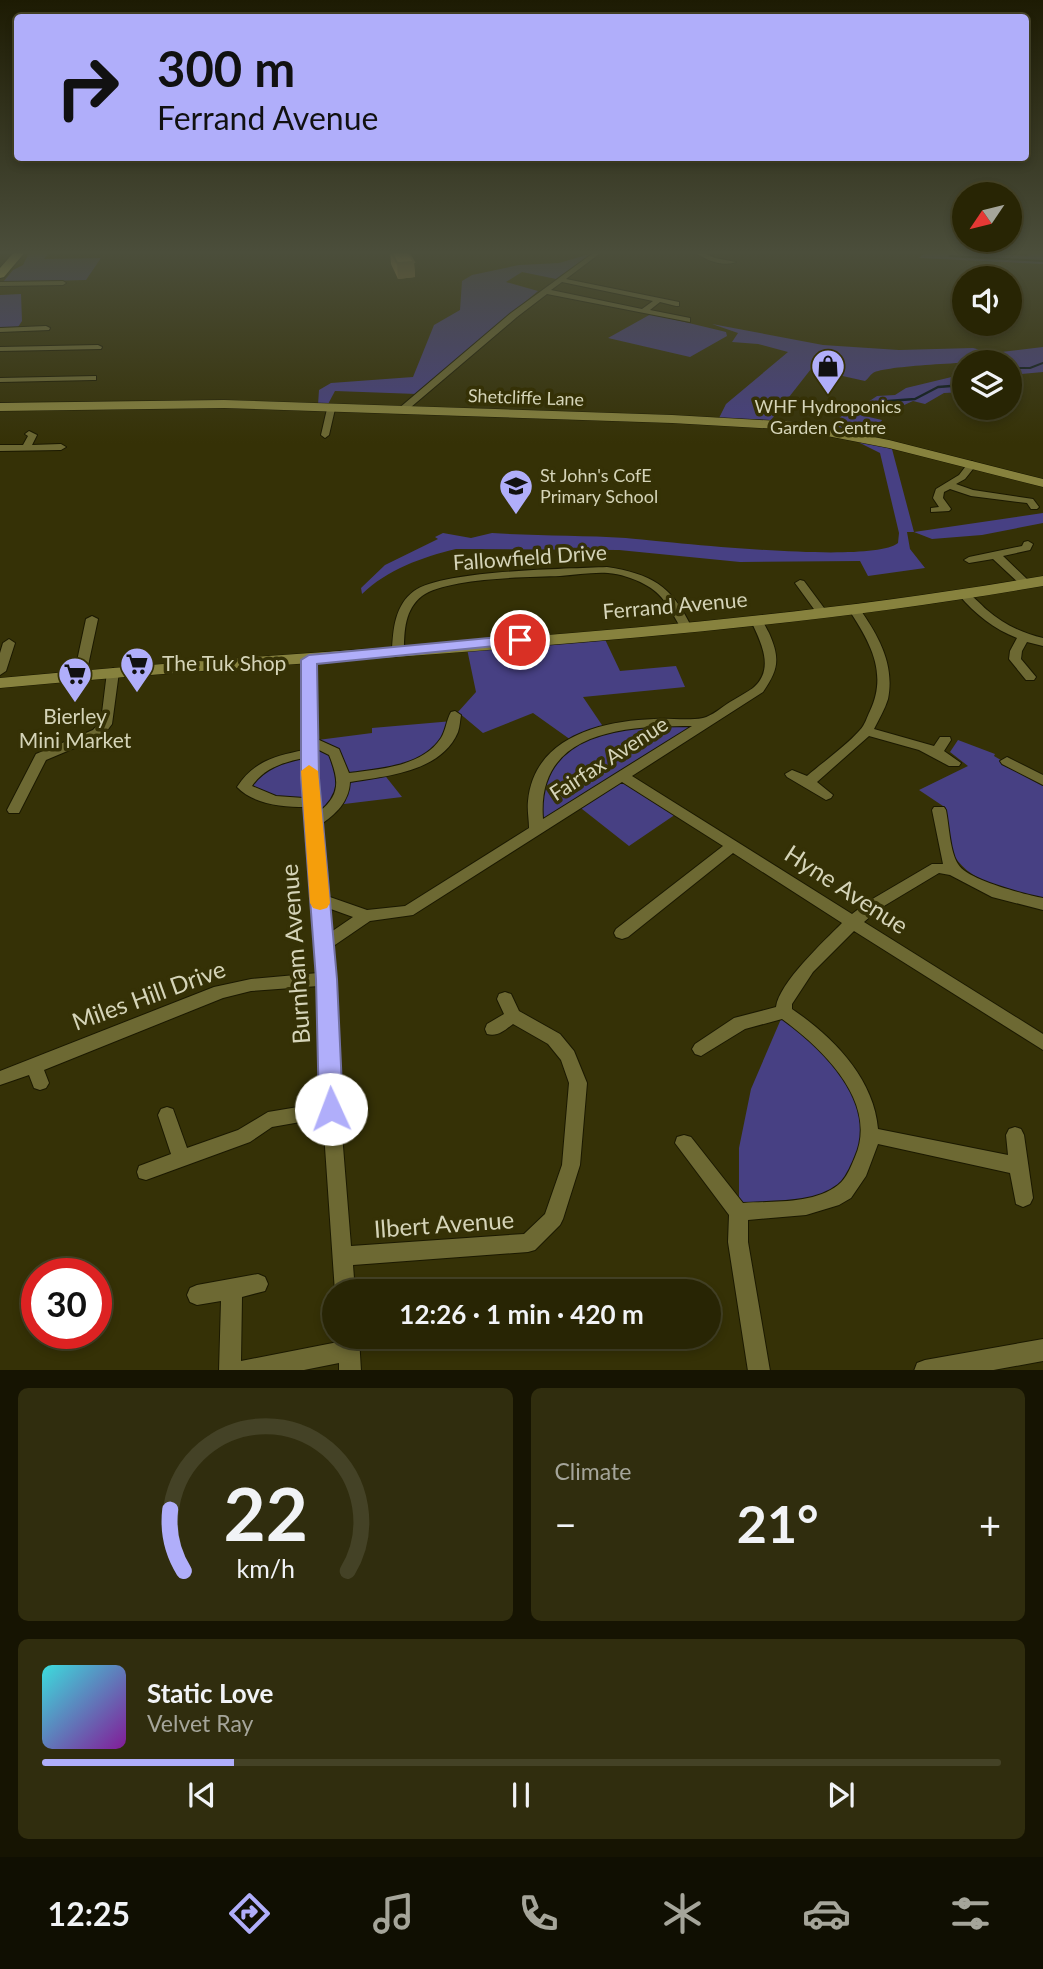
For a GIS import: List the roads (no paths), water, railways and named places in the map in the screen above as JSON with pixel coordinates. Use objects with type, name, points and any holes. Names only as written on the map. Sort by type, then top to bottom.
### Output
[{"type":"street","points":[[401,411],[515,315]]},
{"type":"street","points":[[663,315],[687,320]]},
{"type":"street","points":[[0,330],[46,328]]},
{"type":"street","points":[[0,349],[98,347]]},
{"type":"street","points":[[0,380],[93,378]]},
{"type":"street","points":[[55,391],[61,379]]},
{"type":"street","name":"Shetcliffe Lane","points":[[0,407],[176,404],[672,419],[796,426],[889,444],[1043,483]]},
{"type":"street","points":[[315,432],[326,433],[331,408]]},
{"type":"street","points":[[26,448],[33,435],[29,434]]},
{"type":"street","points":[[0,449],[61,447]]},
{"type":"street","points":[[934,510],[946,509],[939,498],[939,491],[962,477],[972,464]]},
{"type":"street","points":[[949,485],[971,493],[1032,501]]},
{"type":"street","points":[[969,557],[995,555],[1031,547]]},
{"type":"street","points":[[995,555],[1026,584]]},
{"type":"street","name":"Fallowfield Drive","points":[[398,650],[398,624],[417,594],[434,585],[480,579],[607,569],[624,572],[642,577],[662,590],[675,602],[685,626]]},
{"type":"street","name":"Ferrand Avenue","points":[[0,683],[274,659],[309,660],[823,614],[965,595],[1043,580]]},
{"type":"street","points":[[800,583],[823,614]]},
{"type":"street","points":[[965,595],[985,617],[1023,638],[1043,642]]},
{"type":"street","points":[[807,782],[867,731],[881,701],[884,680],[875,641],[855,610]]},
{"type":"street","points":[[80,675],[92,618]]},
{"type":"street","name":"Fairfax Avenue","points":[[320,899],[366,916],[408,911],[624,777],[704,722],[759,689],[770,676],[772,654],[756,619]]},
{"type":"street","points":[[1023,638],[1015,659],[1030,677]]},
{"type":"street","points":[[0,671],[9,643]]},
{"type":"street","name":"Burnham Avenue","points":[[309,660],[311,802],[327,979],[331,1109],[344,1279]]},
{"type":"street","points":[[14,810],[41,757],[91,737],[107,722],[113,672]]},
{"type":"street","points":[[344,778],[414,764],[436,751],[451,731],[454,715]]},
{"type":"street","name":"Fairfax Avenue","points":[[536,831],[535,799],[545,767],[572,740],[604,728],[653,722],[704,722]]},
{"type":"street","points":[[867,731],[936,752],[954,762]]},
{"type":"street","points":[[936,752],[945,740]]},
{"type":"street","points":[[311,802],[290,804],[271,801],[244,787],[250,775],[268,764],[309,747],[334,752],[344,778],[344,794],[336,805],[313,823]]},
{"type":"street","points":[[1007,761],[1043,780]]},
{"type":"street","points":[[792,774],[825,795]]},
{"type":"street","name":"Hyne Avenue","points":[[624,777],[1043,1043]]},
{"type":"street","points":[[939,810],[948,858],[953,870]]},
{"type":"street","points":[[622,933],[734,845]]},
{"type":"street","points":[[784,1012],[784,1003],[807,968],[853,922],[874,905],[937,868],[953,870],[997,894],[1043,904]]},
{"type":"street","name":"Fairfax Avenue","points":[[324,945],[366,916]]},
{"type":"street","name":"Miles Hill Drive","points":[[0,1078],[220,992],[251,985],[327,979]]},
{"type":"street","name":"Ilbert Avenue","points":[[343,1256],[528,1243],[554,1219],[570,1165],[578,1083],[568,1056],[554,1040],[509,1008],[493,1029]]},
{"type":"street","points":[[701,1049],[740,1023],[784,1012],[803,1023],[852,1075],[871,1135],[865,1160],[846,1191],[810,1207],[739,1212]]},
{"type":"street","points":[[34,1066],[40,1083]]},
{"type":"street","points":[[146,1172],[244,1136],[268,1120],[331,1109]]},
{"type":"street","points":[[167,1115],[182,1160]]},
{"type":"street","points":[[871,1135],[1018,1166]]},
{"type":"street","points":[[1015,1135],[1023,1198]]},
{"type":"street","points":[[684,1143],[739,1212],[738,1242],[758,1370]]},
{"type":"street","points":[[197,1295],[258,1284]]},
{"type":"street","points":[[230,1370],[232,1289]]},
{"type":"street","points":[[925,1370],[1043,1350]]},
{"type":"street","points":[[243,1370],[349,1353]]},
{"type":"waterway","points":[[1022,368],[1043,363]]},
{"type":"waterway","points":[[888,401],[915,399],[938,387],[952,386]]},
{"type":"place","name":"WHF Hydroponics Garden Centre","points":[[828,396]]},
{"type":"place","name":"St John's CofE Primary School","points":[[516,516]]},
{"type":"place","name":"The Tuk Shop","points":[[137,694]]},
{"type":"place","name":"Bierley Mini Market","points":[[75,704]]}]
